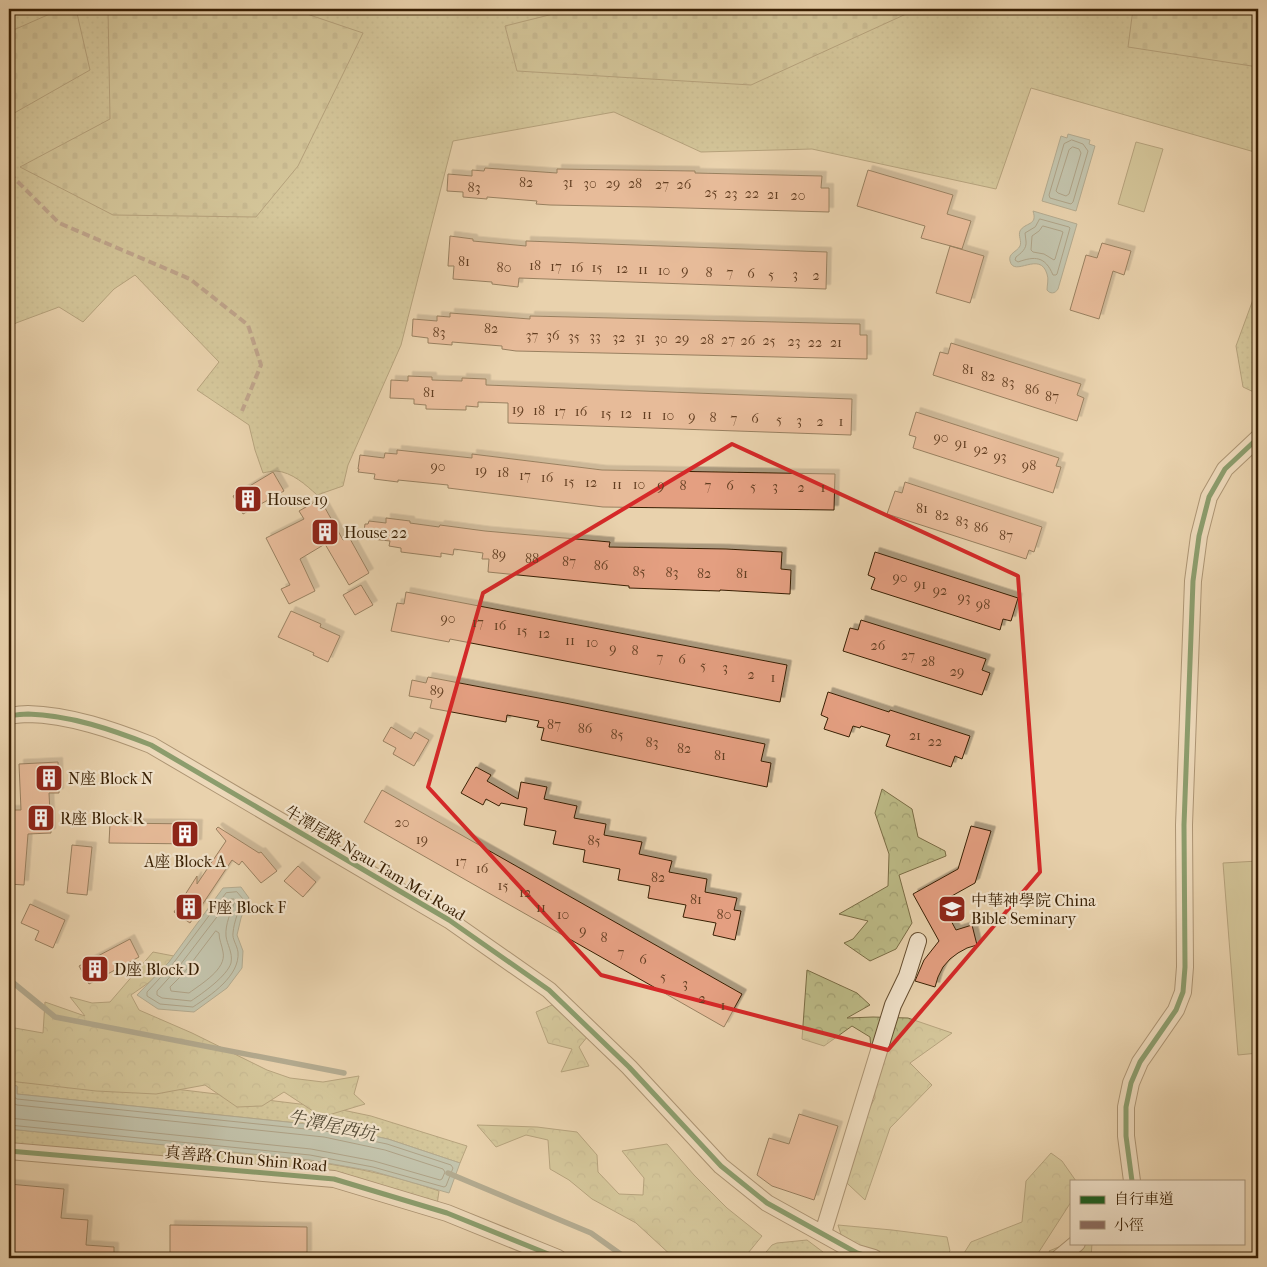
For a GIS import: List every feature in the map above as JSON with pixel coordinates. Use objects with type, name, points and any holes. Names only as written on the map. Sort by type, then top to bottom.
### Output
[{"type":"street","points":[[1132,1180],[1126,1136],[1126,1107],[1131,1083],[1140,1062],[1176,1010],[1183,992],[1185,796],[1193,581],[1199,536],[1209,497],[1225,469],[1258,438]]},
{"type":"street","name":"牛潭尾路 Ngau Tam Mei Road","points":[[9,716],[27,714],[78,721],[111,730],[151,745],[449,920],[549,990],[628,1067],[722,1166],[767,1203],[857,1253],[874,1258]]},
{"type":"street","points":[[823,1233],[893,1005],[907,976],[918,941]]},
{"type":"street","name":"真善路 Chun Shin Road","points":[[9,1151],[334,1179],[447,1213],[558,1258]]},
{"type":"street","points":[[1059,1258],[1076,1244]]},
{"type":"highlighted area","points":[[732,444],[1018,576],[1040,872],[888,1050],[601,975],[428,787],[483,593]]},
{"type":"green space","points":[[9,9],[1258,9],[1258,153],[1031,88],[996,189],[812,149],[701,152],[614,112],[453,141],[401,345],[348,465],[343,486],[317,495],[288,474],[276,471],[263,473],[249,425],[197,390],[219,362],[135,275],[114,289],[83,322],[59,307],[16,323],[9,328]]},
{"type":"green space","points":[[61,9],[76,9],[90,70],[9,116],[9,32]]},
{"type":"green space","points":[[108,9],[292,9],[363,33],[298,166],[256,217],[113,215],[20,167],[110,119]]},
{"type":"green space","points":[[573,9],[917,9],[751,85],[517,71],[505,26]]},
{"type":"green space","points":[[1133,9],[1258,9],[1258,67],[1128,47]]},
{"type":"green space","points":[[1136,142],[1163,149],[1144,212],[1118,204]]},
{"type":"green space","points":[[1258,286],[1258,394],[1243,387],[1236,346]]},
{"type":"green space","points":[[882,789],[912,809],[918,837],[945,851],[946,856],[899,875],[912,923],[896,949],[870,961],[844,943],[853,939],[868,921],[839,914],[888,886],[889,854],[875,813]]},
{"type":"green space","points":[[1258,861],[1258,1053],[1238,1055],[1223,863]]},
{"type":"green space","points":[[153,952],[184,958],[131,995],[139,1010],[192,1033],[267,1070],[290,1078],[323,1082],[359,1076],[354,1094],[365,1104],[322,1117],[284,1092],[262,1106],[237,1107],[205,1085],[156,1094],[96,1091],[9,1081],[9,1027],[43,1033],[45,1002],[85,1016],[70,997],[92,1003],[110,1002]]},
{"type":"green space","points":[[807,970],[857,993],[870,1005],[847,1018],[908,1018],[952,1033],[910,1063],[932,1085],[890,1128],[865,1200],[834,1171],[875,1098],[870,1037],[852,1026],[824,1046],[802,1039]]},
{"type":"green space","points":[[552,1005],[588,1036],[579,1047],[589,1066],[561,1072],[572,1049],[548,1043],[536,1012]]},
{"type":"green space","points":[[9,1062],[175,1089],[333,1108],[371,1116],[467,1146],[460,1163],[388,1139],[326,1126],[17,1094],[17,1086],[9,1085]]},
{"type":"green space","points":[[477,1125],[537,1127],[577,1132],[597,1155],[598,1172],[619,1194],[643,1195],[644,1178],[622,1151],[667,1144],[694,1175],[727,1208],[762,1236],[744,1258],[674,1258],[636,1223],[592,1199],[569,1180],[550,1169],[548,1140],[526,1135],[496,1147]]},
{"type":"green space","points":[[9,1129],[251,1154],[359,1169],[413,1182],[439,1191],[437,1205],[396,1193],[9,1145]]},
{"type":"green space","points":[[1051,1153],[1062,1161],[1075,1180],[1070,1180],[1070,1204],[1035,1258],[961,1258],[971,1242],[1022,1222],[1026,1181]]},
{"type":"green space","points":[[838,1225],[947,1237],[950,1251],[943,1258],[863,1258],[842,1238]]},
{"type":"green space","points":[[807,1240],[831,1258],[761,1258],[772,1245],[777,1243]]},
{"type":"green space","points":[[1070,1242],[1070,1244],[1092,1244],[1091,1258],[1053,1258],[1049,1251]]},
{"type":"water","points":[[1068,134],[1090,140],[1089,144],[1095,146],[1076,211],[1042,201],[1061,136],[1067,138]]},
{"type":"water","points":[[1033,211],[1077,224],[1058,289],[1054,293],[1047,290],[1048,276],[1044,267],[1039,264],[1033,264],[1016,267],[1010,261],[1011,254],[1020,246],[1020,231],[1034,219]]},
{"type":"water","points":[[241,887],[249,898],[237,935],[243,951],[242,968],[227,988],[194,1012],[158,1009],[137,995],[169,962],[223,888]]},
{"type":"water","points":[[9,1085],[17,1086],[17,1094],[326,1126],[388,1139],[460,1163],[449,1193],[372,1171],[310,1160],[9,1129]]},
{"type":"building","points":[[485,168],[557,173],[557,169],[695,171],[695,173],[822,176],[821,188],[829,188],[829,212],[550,205],[536,204],[537,201],[463,197],[463,192],[447,191],[448,174],[472,176],[472,170],[484,171]]},
{"type":"building","points":[[868,170],[953,195],[947,214],[971,221],[962,249],[921,238],[925,226],[857,206]]},
{"type":"building","points":[[450,236],[473,239],[473,241],[526,246],[526,241],[827,252],[826,289],[519,278],[518,287],[492,284],[492,282],[453,279],[454,266],[448,266]]},
{"type":"building","points":[[1102,243],[1131,251],[1124,275],[1113,271],[1099,319],[1070,310],[1086,255],[1097,258]]},
{"type":"building","points":[[950,246],[984,256],[970,303],[936,293]]},
{"type":"building","points":[[450,313],[530,319],[530,316],[860,324],[860,335],[867,335],[867,359],[516,351],[502,349],[502,346],[452,342],[452,345],[428,343],[428,338],[412,336],[413,319],[437,321],[437,316],[450,317]]},
{"type":"building","points":[[951,343],[1081,384],[1077,395],[1084,398],[1077,421],[933,375],[940,352],[948,354]]},
{"type":"building","points":[[408,376],[432,377],[432,380],[462,381],[462,378],[486,379],[486,385],[852,399],[851,435],[508,423],[508,403],[478,402],[478,407],[466,406],[466,410],[426,409],[426,405],[414,404],[414,399],[390,398],[391,380],[408,381]]},
{"type":"building","points":[[916,412],[1059,458],[1056,466],[1061,467],[1053,493],[913,448],[916,437],[909,435]]},
{"type":"building","points":[[397,450],[472,458],[472,454],[602,470],[835,474],[834,510],[603,507],[448,488],[448,485],[374,479],[375,474],[358,472],[360,455],[384,458],[385,453],[397,454]]},
{"type":"building","points":[[273,472],[284,491],[243,514],[233,496]]},
{"type":"building","points":[[905,482],[1042,527],[1034,552],[1029,550],[1026,559],[887,514],[895,491],[902,493]]},
{"type":"building","points":[[320,499],[343,540],[349,537],[369,573],[349,585],[325,544],[300,559],[315,591],[289,604],[281,589],[290,585],[266,538],[304,519],[299,511]]},
{"type":"building","points":[[386,518],[439,527],[440,525],[610,542],[609,547],[782,552],[781,569],[791,570],[790,594],[629,588],[629,586],[488,572],[489,559],[482,559],[483,553],[454,549],[453,555],[441,553],[441,557],[401,552],[401,548],[389,546],[390,541],[363,538],[365,524],[368,524],[369,521],[386,523]]},
{"type":"building","points":[[875,552],[1018,598],[1011,621],[1003,619],[1000,630],[871,589],[875,578],[868,575]]},
{"type":"building","points":[[361,585],[373,605],[355,615],[343,595]]},
{"type":"building","points":[[406,592],[787,665],[780,702],[450,639],[449,642],[391,631],[397,603],[404,604]]},
{"type":"building","points":[[291,611],[321,624],[320,627],[340,636],[328,662],[313,655],[314,653],[278,637]]},
{"type":"building","points":[[861,620],[986,659],[982,670],[990,673],[982,695],[843,651],[850,628],[858,630]]},
{"type":"building","points":[[428,677],[765,744],[761,761],[771,763],[767,787],[541,740],[544,728],[537,727],[539,721],[507,715],[506,722],[430,708],[432,700],[409,696],[412,680],[426,683]]},
{"type":"building","points":[[828,692],[970,736],[962,759],[955,756],[951,767],[886,746],[890,735],[861,726],[860,728],[853,726],[849,737],[824,729],[828,718],[821,715]]},
{"type":"building","points":[[391,727],[411,739],[415,732],[429,740],[414,766],[393,754],[396,748],[383,741]]},
{"type":"building","points":[[58,762],[59,793],[49,793],[51,833],[28,834],[24,885],[9,884],[9,810],[21,810],[19,764]]},
{"type":"building","points":[[476,767],[491,775],[487,781],[518,799],[521,782],[547,787],[544,799],[577,806],[574,818],[606,824],[604,835],[642,842],[639,854],[672,861],[669,872],[707,879],[705,892],[737,898],[734,910],[741,911],[735,940],[713,935],[716,923],[683,917],[686,905],[648,898],[650,886],[618,880],[620,869],[583,862],[585,850],[553,844],[556,831],[524,825],[527,808],[501,803],[499,806],[486,799],[483,805],[461,793]]},
{"type":"building","points":[[382,790],[742,994],[724,1027],[364,822]]},
{"type":"building","points":[[110,823],[198,824],[197,844],[109,843]]},
{"type":"building","points":[[971,826],[991,831],[975,883],[941,902],[956,930],[972,925],[977,945],[967,948],[950,959],[943,967],[935,987],[915,981],[924,960],[939,941],[913,894],[958,869]]},
{"type":"building","points":[[218,827],[259,853],[261,852],[277,871],[261,883],[242,861],[239,865],[232,860],[190,923],[174,912],[197,876],[197,884],[226,841],[216,829]]},
{"type":"building","points":[[72,845],[92,847],[87,895],[67,893]]},
{"type":"building","points":[[298,866],[316,882],[303,897],[284,881]]},
{"type":"building","points":[[30,904],[65,920],[53,948],[35,940],[39,931],[21,923]]},
{"type":"building","points":[[130,939],[139,957],[89,984],[79,966]]},
{"type":"building","points":[[799,1114],[838,1126],[814,1200],[772,1186],[757,1175],[769,1138],[789,1144]]},
{"type":"building","points":[[9,1184],[64,1189],[61,1218],[88,1220],[86,1245],[114,1247],[114,1258],[9,1258]]},
{"type":"building","points":[[170,1225],[307,1227],[307,1255],[297,1255],[297,1258],[170,1258]]},
{"type":"waterway","points":[[9,977],[11,981],[55,1017],[344,1073]]},
{"type":"waterway","name":"牛潭尾西坑","points":[[448,1173],[591,1233],[626,1258]]},
{"type":"marked path","points":[[9,173],[59,223],[190,279],[248,325],[261,365],[242,411]]},
{"type":"cycle path","points":[[1132,1180],[1126,1136],[1126,1107],[1131,1083],[1140,1062],[1176,1010],[1183,992],[1185,967],[1184,825],[1193,581],[1199,536],[1209,497],[1225,469],[1258,438]]},
{"type":"cycle path","points":[[9,716],[26,714],[44,715],[75,720],[151,745],[449,920],[549,990],[629,1067],[721,1166],[767,1203],[857,1253],[874,1258]]},
{"type":"cycle path","points":[[9,1151],[334,1179],[447,1213],[558,1258]]},
{"type":"place","name":"House 19","points":[[248,499]]},
{"type":"place","name":"House 22","points":[[325,532]]},
{"type":"place","name":"N座 Block N","points":[[49,778]]},
{"type":"place","name":"R座 Block R","points":[[41,818]]},
{"type":"place","name":"A座 Block A","points":[[185,834]]},
{"type":"place","name":"F座 Block F","points":[[189,907]]},
{"type":"place","name":"中華神學院 China Bible Seminary","points":[[952,909]]},
{"type":"place","name":"D座 Block D","points":[[95,969]]}]
